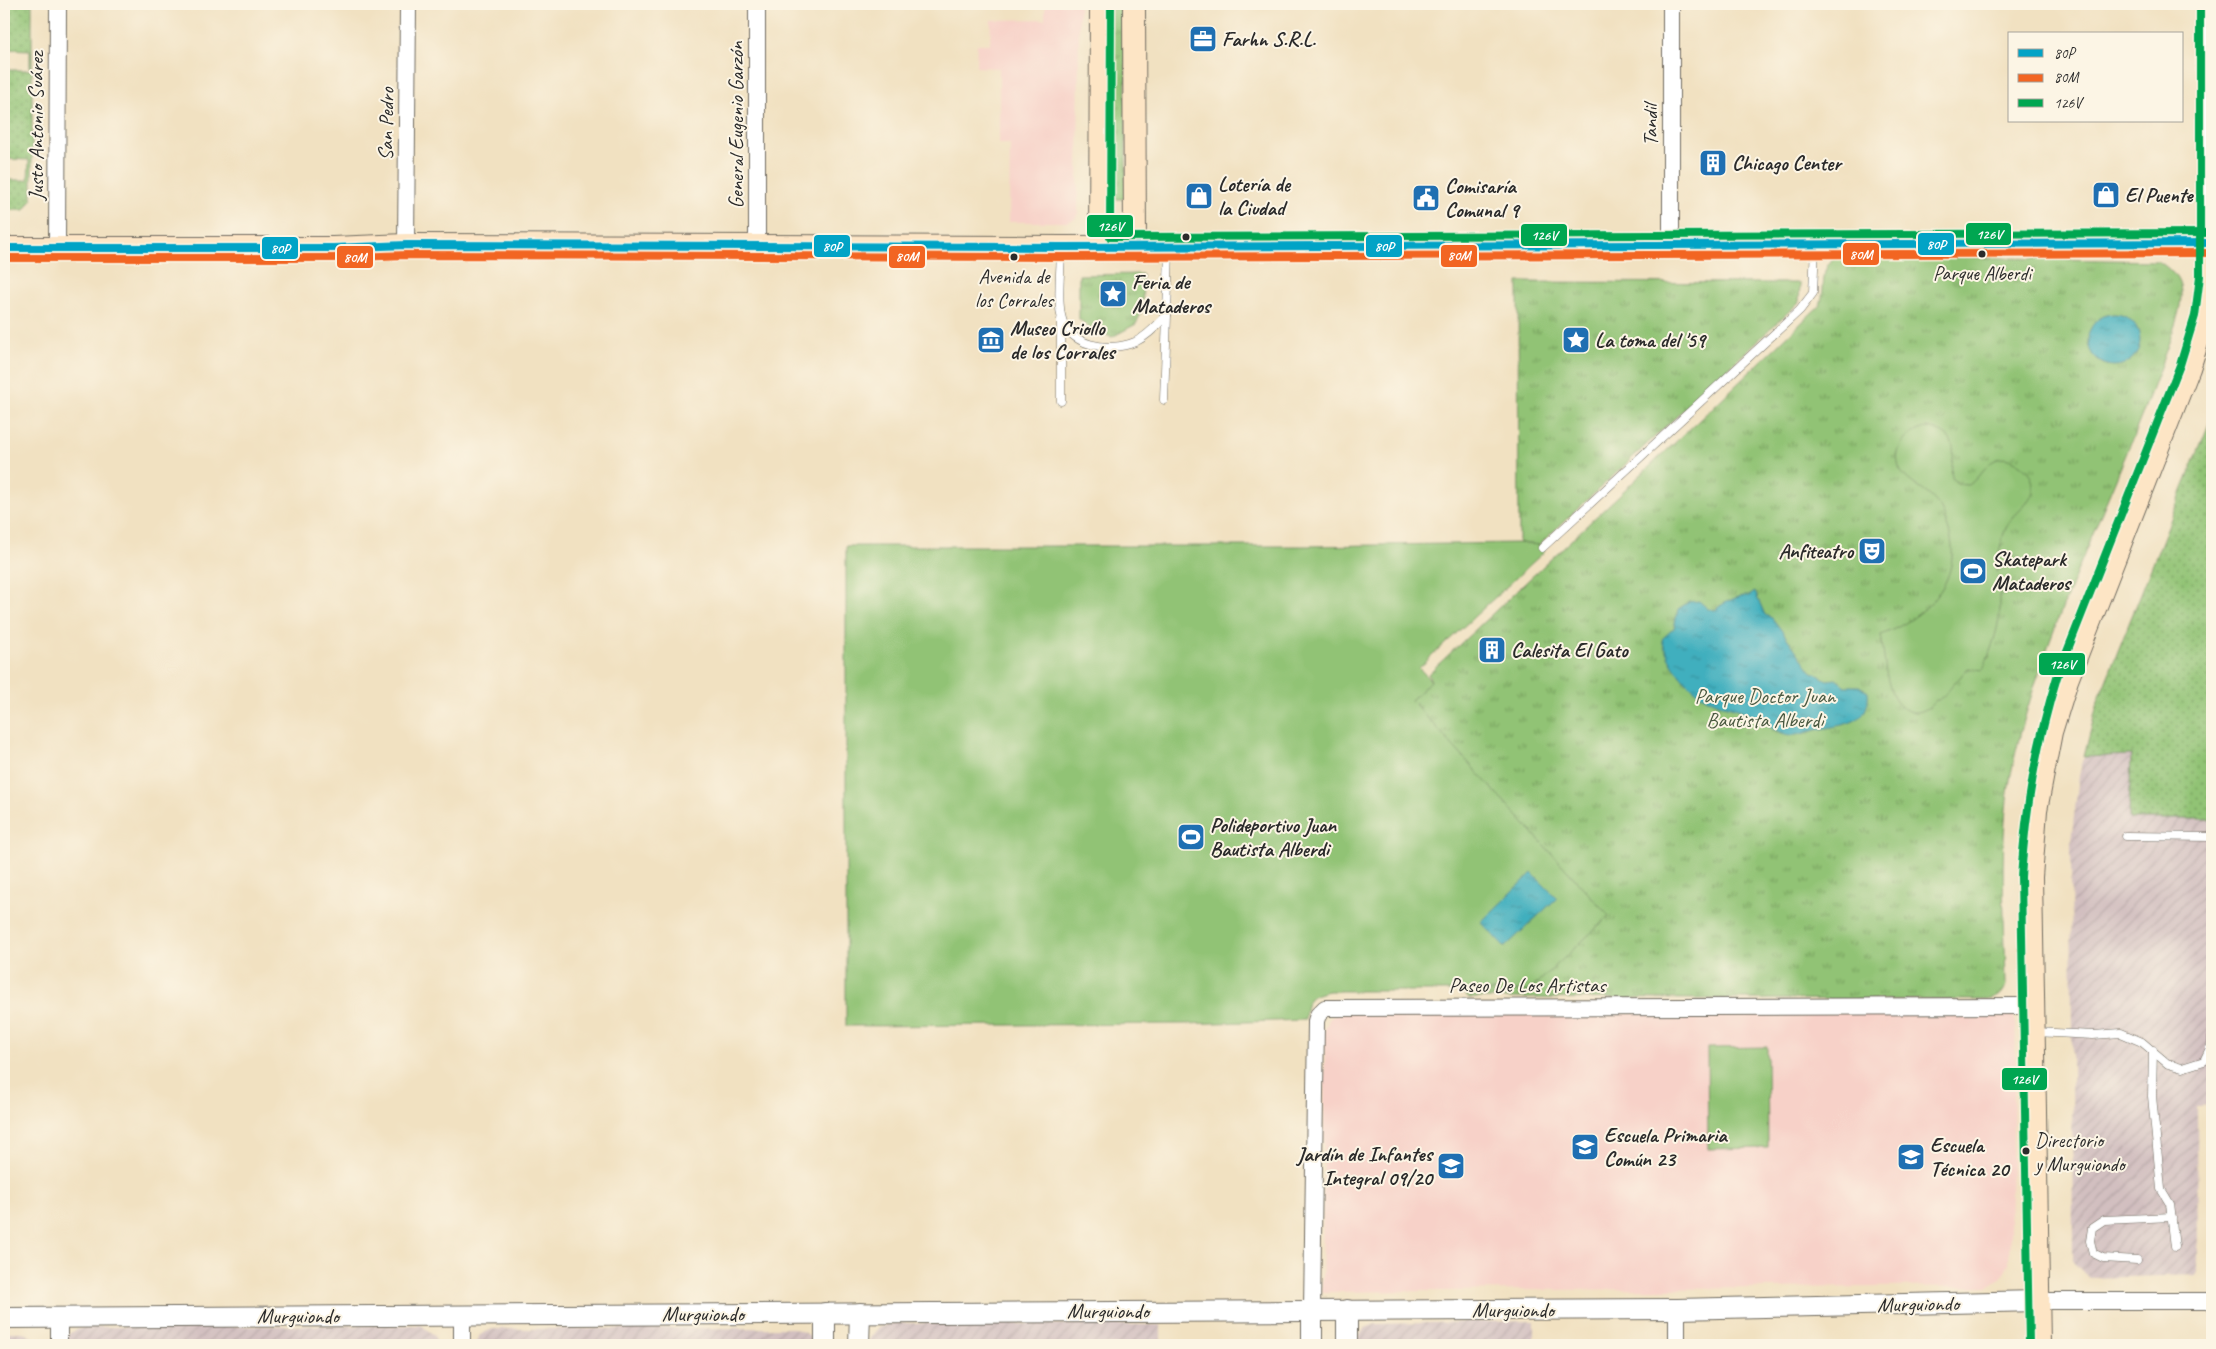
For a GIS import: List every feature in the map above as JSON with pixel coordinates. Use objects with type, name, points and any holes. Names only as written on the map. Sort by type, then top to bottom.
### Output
[{"type":"main road","points":[[1100,247],[1101,4]]},
{"type":"main road","points":[[1134,4],[1134,247]]},
{"type":"main road","points":[[4,248],[333,248],[406,245],[757,247],[1670,246],[1815,243],[1924,246],[2211,243],[2210,276],[2205,318],[2189,368],[2067,680],[2051,732],[2036,810],[2031,877],[2039,1345]]},
{"type":"street","name":"Justo Antonio Suárez","points":[[57,248],[58,4]]},
{"type":"street","name":"San Pedro","points":[[406,245],[408,4]]},
{"type":"street","name":"General Eugenio Garzón","points":[[757,4],[757,247]]},
{"type":"street","name":"Tandil","points":[[1670,246],[1671,4]]},
{"type":"street","points":[[2210,4],[2211,243]]},
{"type":"street","name":"Paseo De Los Artistas","points":[[1312,1310],[1316,1021],[1318,1015],[1325,1008],[2034,1006]]},
{"type":"street","name":"Murguiondo","points":[[4,1318],[1677,1309],[2038,1301],[2212,1301]]},
{"type":"street","points":[[1677,1309],[1677,1345]]},
{"type":"street","points":[[1312,1310],[1312,1345]]},
{"type":"street","points":[[1347,1310],[1347,1345]]},
{"type":"street","points":[[825,1313],[825,1345]]},
{"type":"street","points":[[860,1313],[860,1345]]},
{"type":"street","points":[[462,1315],[462,1345]]},
{"type":"street","points":[[59,1317],[59,1345]]},
{"type":"lane","points":[[1542,548],[1804,305],[1813,293],[1815,243]]},
{"type":"lane","points":[[1061,401],[1062,247]]},
{"type":"lane","points":[[1164,400],[1169,247]]},
{"type":"lane","points":[[1061,315],[1067,330],[1078,340],[1095,346],[1113,346],[1133,343],[1146,336],[1167,315]]},
{"type":"lane","points":[[2126,836],[2212,837]]},
{"type":"lane","points":[[2035,1032],[2094,1035],[2121,1033],[2131,1036],[2153,1050],[2168,1064],[2182,1068],[2204,1062],[2212,1044],[2212,1038]]},
{"type":"lane","points":[[2153,1050],[2152,1096],[2161,1189],[2170,1204],[2175,1247]]},
{"type":"lane","points":[[2137,1260],[2103,1258],[2093,1253],[2090,1241],[2092,1228],[2104,1220],[2172,1217]]},
{"type":"shaded area","points":[[1045,4],[1079,4],[1078,213],[1075,219],[1067,222],[1009,222],[1010,144],[999,144],[999,68],[976,67],[977,44],[990,44],[991,20],[1045,19]]},
{"type":"shaded area","points":[[2212,416],[2212,1106],[2197,1107],[2198,1275],[2089,1278],[2073,1262],[2071,841],[2079,776],[2098,701]]},
{"type":"shaded area","points":[[1340,1013],[2013,1013],[2016,1024],[2009,1264],[2002,1277],[1988,1286],[1322,1292],[1325,1029],[1330,1018]]},
{"type":"shaded area","points":[[1534,1321],[1534,1345],[1355,1345],[1365,1328],[1376,1324]]},
{"type":"shaded area","points":[[892,1323],[1161,1325],[1161,1345],[868,1345],[870,1338],[878,1328]]},
{"type":"shaded area","points":[[421,1325],[434,1335],[437,1345],[61,1345],[70,1333],[84,1327]]},
{"type":"shaded area","points":[[794,1328],[809,1335],[814,1345],[474,1345],[480,1335],[492,1329]]},
{"type":"shaded area","points":[[4,1332],[23,1332],[35,1339],[38,1345],[4,1345]]},
{"type":"green space","points":[[4,4],[32,4],[32,199],[25,210],[4,210],[4,180],[28,180],[29,160],[4,159],[4,70],[30,70],[30,50],[4,49]]},
{"type":"green space","points":[[1110,4],[1126,4],[1126,199],[1110,199]]},
{"type":"green space","name":"Parque Doctor Juan Bautista Alberdi","points":[[1842,255],[2158,261],[2172,272],[2180,285],[2179,310],[2168,345],[2134,435],[2048,645],[2021,731],[2007,800],[2003,853],[2005,988],[2000,996],[1988,1000],[1468,998],[1462,991],[1529,991],[1452,746],[1411,700],[1431,681],[1428,674],[1820,305],[1826,269],[1829,263]]},
{"type":"green space","points":[[1142,274],[1143,308],[1136,324],[1112,337],[1092,330],[1079,319],[1079,275]]},
{"type":"green space","points":[[1518,282],[1800,283],[1799,302],[1539,545],[1519,543]]},
{"type":"green space","points":[[2212,416],[2212,819],[2129,819],[2131,755],[2084,757],[2098,701]]},
{"type":"green space","name":"Skatepark Mataderos","points":[[1926,428],[1942,433],[1951,441],[1953,450],[1952,477],[1957,483],[1969,485],[1990,464],[2001,458],[2009,459],[2024,467],[2031,477],[2033,486],[2030,499],[2010,521],[2002,539],[1997,563],[2000,600],[1999,618],[1993,644],[1983,670],[1968,668],[1940,700],[1936,700],[1923,710],[1913,712],[1904,709],[1897,702],[1892,692],[1888,681],[1881,635],[1912,619],[1925,608],[1937,596],[1951,566],[1952,549],[1949,531],[1941,509],[1933,498],[1903,475],[1898,462],[1899,449],[1902,443],[1913,433]]},
{"type":"green space","name":"Polideportivo Juan Bautista Alberdi","points":[[1519,543],[1539,545],[1545,551],[1419,668],[1431,681],[1411,700],[1609,916],[1529,991],[1329,991],[1310,999],[1306,1007],[1305,1020],[1184,1024],[846,1026],[846,546],[1304,546]]},
{"type":"green space","points":[[1767,1047],[1768,1148],[1708,1149],[1707,1048]]},
{"type":"water","points":[[2109,314],[2119,314],[2133,321],[2140,335],[2140,345],[2133,359],[2119,366],[2109,366],[2099,362],[2092,355],[2088,345],[2088,335],[2092,325],[2099,318]]},
{"type":"water","points":[[1755,592],[1765,615],[1772,618],[1811,671],[1827,680],[1836,679],[1845,686],[1859,686],[1868,691],[1868,702],[1865,711],[1860,717],[1845,724],[1793,735],[1784,734],[1745,712],[1707,699],[1682,677],[1669,659],[1662,639],[1674,628],[1678,609],[1689,602],[1699,601],[1708,609],[1715,610],[1731,600],[1749,596]]},
{"type":"water","points":[[1532,873],[1557,898],[1505,947],[1481,922]]},
{"type":"transit line","name":"126V","points":[[1111,4],[1110,237],[2211,233]]},
{"type":"transit line","name":"126V","points":[[2029,1345],[2021,877],[2026,825],[2043,727],[2057,677],[2180,365],[2195,316],[2200,276],[2200,4]]},
{"type":"transit line","name":"80P","points":[[4,248],[333,248],[406,245],[1062,247],[2212,243]]},
{"type":"transit line","name":"80M","points":[[4,258],[333,258],[406,255],[1062,257],[2212,253]]},
{"type":"place","name":"Farhn S.R.L.","points":[[1203,39]]},
{"type":"place","name":"Chicago Center","points":[[1713,163]]},
{"type":"place","name":"El Puente","points":[[2106,195]]},
{"type":"place","name":"Lotería de la Ciudad","points":[[1199,196]]},
{"type":"place","name":"Comisaría Comunal 9","points":[[1426,198]]},
{"type":"place","name":"Parque Alberdi","points":[[1982,254]]},
{"type":"place","name":"Avenida de los Corrales","points":[[1014,257]]},
{"type":"place","name":"Feria de Mataderos","points":[[1113,294]]},
{"type":"place","name":"Museo Criollo de los Corrales","points":[[991,340]]},
{"type":"place","name":"La toma del '59","points":[[1576,340]]},
{"type":"place","name":"Anfiteatro","points":[[1872,551]]},
{"type":"place","name":"Skatepark Mataderos","points":[[1973,571]]},
{"type":"place","name":"Calesita El Gato","points":[[1492,650]]},
{"type":"place","name":"Polideportivo Juan Bautista Alberdi","points":[[1191,837]]},
{"type":"place","name":"Escuela Primaria Común 23","points":[[1585,1147]]},
{"type":"place","name":"Directorio y Murguiondo","points":[[2026,1151]]},
{"type":"place","name":"Escuela Técnica 20","points":[[1911,1157]]},
{"type":"place","name":"Jardín de Infantes Integral 09/20","points":[[1451,1166]]}]
